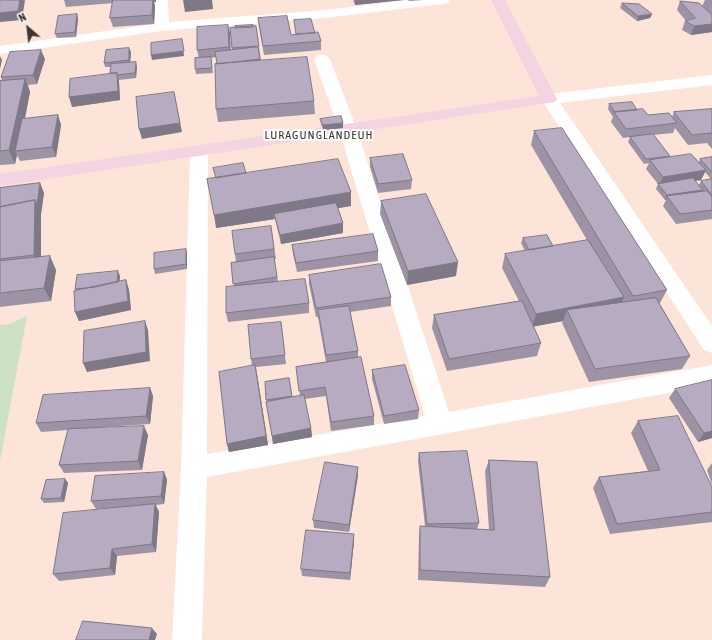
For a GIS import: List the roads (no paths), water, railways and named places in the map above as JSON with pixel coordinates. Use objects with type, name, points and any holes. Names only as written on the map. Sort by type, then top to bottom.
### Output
[{"type":"main road","points":[[0,180],[199,152],[549,99],[498,0]]},
{"type":"street","points":[[161,0],[162,27]]},
{"type":"street","points":[[0,50],[162,27],[324,14],[443,0]]},
{"type":"street","points":[[322,59],[348,130],[440,423]]},
{"type":"street","points":[[712,80],[549,99],[712,344]]},
{"type":"street","points":[[187,640],[194,468],[199,152]]},
{"type":"street","points":[[194,468],[712,375]]},
{"type":"district","name":"LURAGUNGLANDEUH","points":[[319,135]]}]
